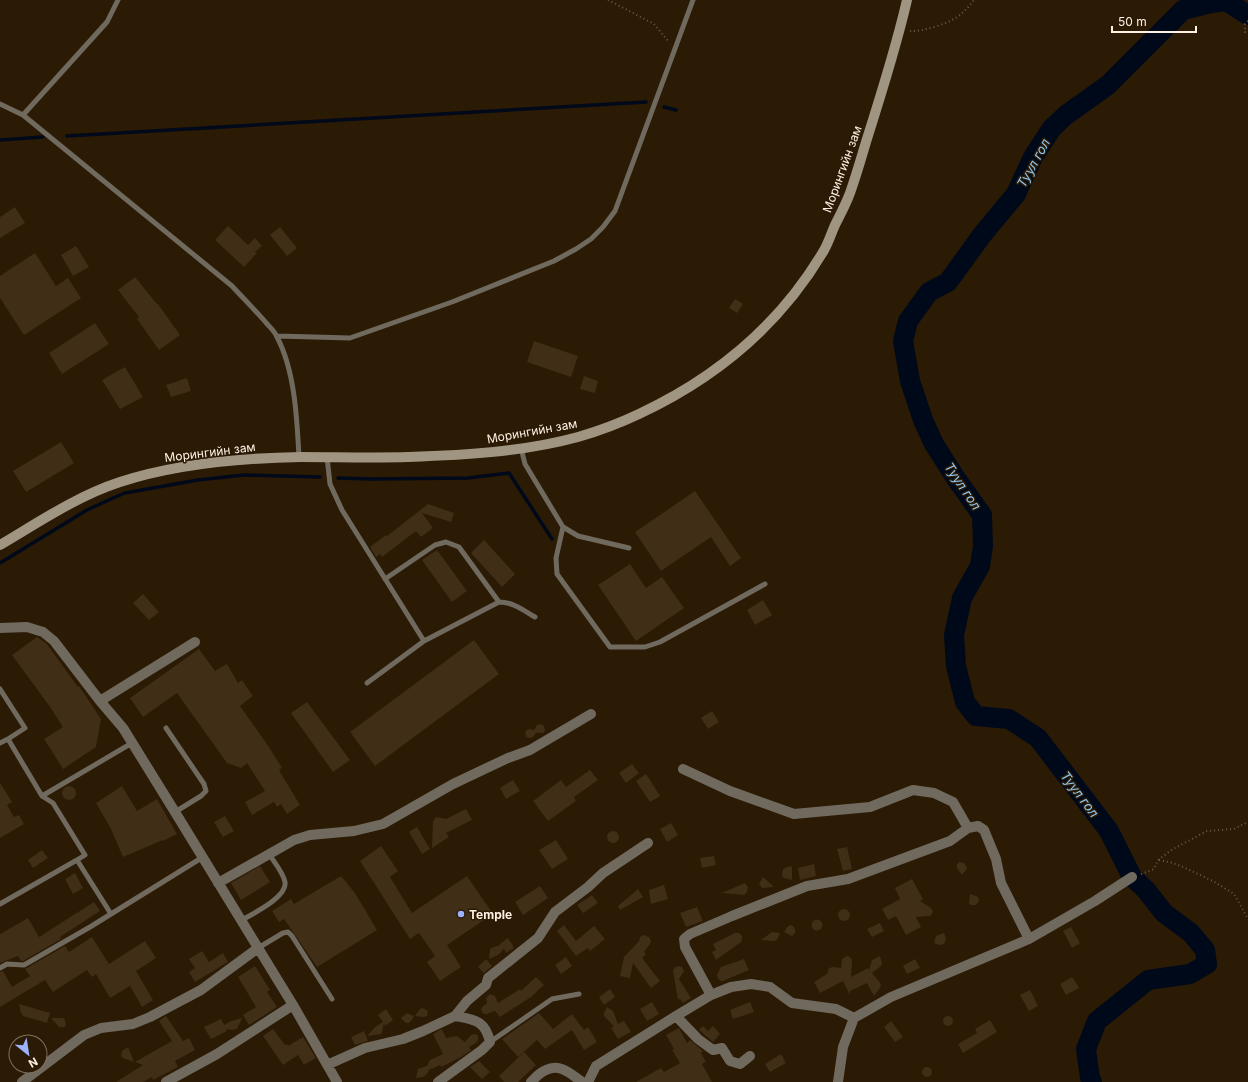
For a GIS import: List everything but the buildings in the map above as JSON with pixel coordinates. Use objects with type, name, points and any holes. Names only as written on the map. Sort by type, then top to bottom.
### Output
[{"type":"main road","name":"Морингийн зам","points":[[0,545],[56,512],[91,494],[119,482],[153,473],[199,464],[236,460],[299,457],[405,457],[482,454],[522,448],[579,437],[621,422],[657,406],[688,388],[720,367],[750,343],[780,312],[802,284],[824,250],[849,195],[873,122],[900,30],[907,0]]},
{"type":"street","points":[[0,628],[27,627],[43,632],[54,641],[122,728],[176,812],[242,920],[337,1082]]},
{"type":"street","points":[[100,701],[195,642]]},
{"type":"street","points":[[218,883],[294,840],[310,835],[354,832],[383,824],[453,784],[508,758],[530,750],[591,714]]},
{"type":"street","points":[[683,769],[730,791],[794,814],[870,807],[913,790],[934,792],[953,802],[968,828]]},
{"type":"street","points":[[711,995],[685,947],[684,939],[690,934],[807,886],[848,879],[950,841],[968,828],[978,826],[984,830],[996,859],[1001,883],[1030,939]]},
{"type":"street","points":[[327,1065],[365,1048],[402,1039],[423,1031],[455,1016],[467,1001],[486,985],[488,978],[538,938],[555,912],[588,887],[603,873],[648,843]]},
{"type":"street","points":[[838,1082],[843,1047],[854,1018],[891,997],[1030,939],[1095,902],[1132,877]]},
{"type":"street","points":[[22,1082],[84,1035],[101,1028],[133,1024],[150,1017],[201,990],[258,948]]},
{"type":"street","points":[[588,1082],[596,1066],[711,995],[731,987],[751,984],[770,987],[792,1003],[836,1009],[854,1018]]},
{"type":"street","points":[[166,1082],[218,1054],[293,1005]]},
{"type":"street","points":[[438,1082],[482,1050],[490,1042],[488,1032],[477,1021],[455,1016]]},
{"type":"street","points":[[676,1016],[698,1039],[712,1050],[722,1048],[730,1061],[740,1064],[750,1056]]},
{"type":"street","points":[[531,1082],[545,1070],[559,1067],[569,1072],[582,1082]]},
{"type":"lane","points":[[23,115],[107,22],[118,0]]},
{"type":"lane","points":[[277,336],[350,338],[452,302],[547,264],[592,239],[615,211],[693,0]]},
{"type":"lane","points":[[0,104],[23,115],[232,286],[256,311],[277,336],[284,354],[293,385],[299,457]]},
{"type":"lane","points":[[522,448],[525,464],[563,527],[578,536],[629,548]]},
{"type":"lane","points":[[327,457],[330,484],[339,504],[424,641]]},
{"type":"lane","points":[[563,527],[556,558],[558,574],[610,647],[645,647],[660,642],[765,584]]},
{"type":"lane","points":[[386,579],[435,545],[446,542],[459,547],[499,602]]},
{"type":"lane","points":[[367,683],[424,641],[499,602],[508,602],[516,605],[535,617]]},
{"type":"lane","points":[[0,690],[25,728],[0,743]]},
{"type":"lane","points":[[166,728],[204,784],[206,791],[201,796],[176,812]]},
{"type":"lane","points":[[0,904],[85,855],[53,803],[42,796],[8,739]]},
{"type":"lane","points":[[42,796],[132,743]]},
{"type":"lane","points":[[242,920],[276,899],[284,889],[286,884],[284,878],[270,854]]},
{"type":"lane","points":[[0,968],[7,964],[24,965],[203,857]]},
{"type":"lane","points":[[77,860],[110,914]]},
{"type":"lane","points":[[258,948],[283,933],[288,932],[332,999]]},
{"type":"lane","points":[[490,1042],[552,999],[579,994]]},
{"type":"path","points":[[608,0],[654,24],[675,49]]},
{"type":"path","points":[[900,30],[916,32],[934,28],[961,15],[974,0]]},
{"type":"path","points":[[1248,21],[1245,24],[1245,32],[1248,33]]},
{"type":"path","points":[[1132,877],[1154,869],[1158,860],[1173,849],[1207,831],[1234,829],[1248,822]]},
{"type":"path","points":[[1158,860],[1178,865],[1213,881],[1234,894],[1248,918]]},
{"type":"waterway","name":"Туул гол","points":[[1092,1082],[1090,1078],[1086,1049],[1097,1021],[1148,980],[1190,974],[1207,964],[1205,950],[1191,933],[1164,913],[1146,890],[1132,877],[1109,831],[1038,738],[1009,719],[976,716],[965,702],[956,666],[954,635],[962,598],[980,566],[983,546],[982,515],[934,444],[923,420],[910,381],[903,341],[908,321],[929,292],[948,282],[982,235],[1016,194],[1033,157],[1052,128],[1066,115],[1108,85],[1183,10],[1226,1],[1248,15]]},
{"type":"waterway","points":[[67,136],[646,102]]},
{"type":"waterway","points":[[664,107],[676,110]]},
{"type":"waterway","points":[[0,140],[43,137]]},
{"type":"waterway","points":[[338,478],[468,478],[509,473],[552,539]]},
{"type":"waterway","points":[[0,563],[87,510],[125,493],[198,480],[244,475],[320,477]]},
{"type":"place","name":"Temple","points":[[461,914]]}]
